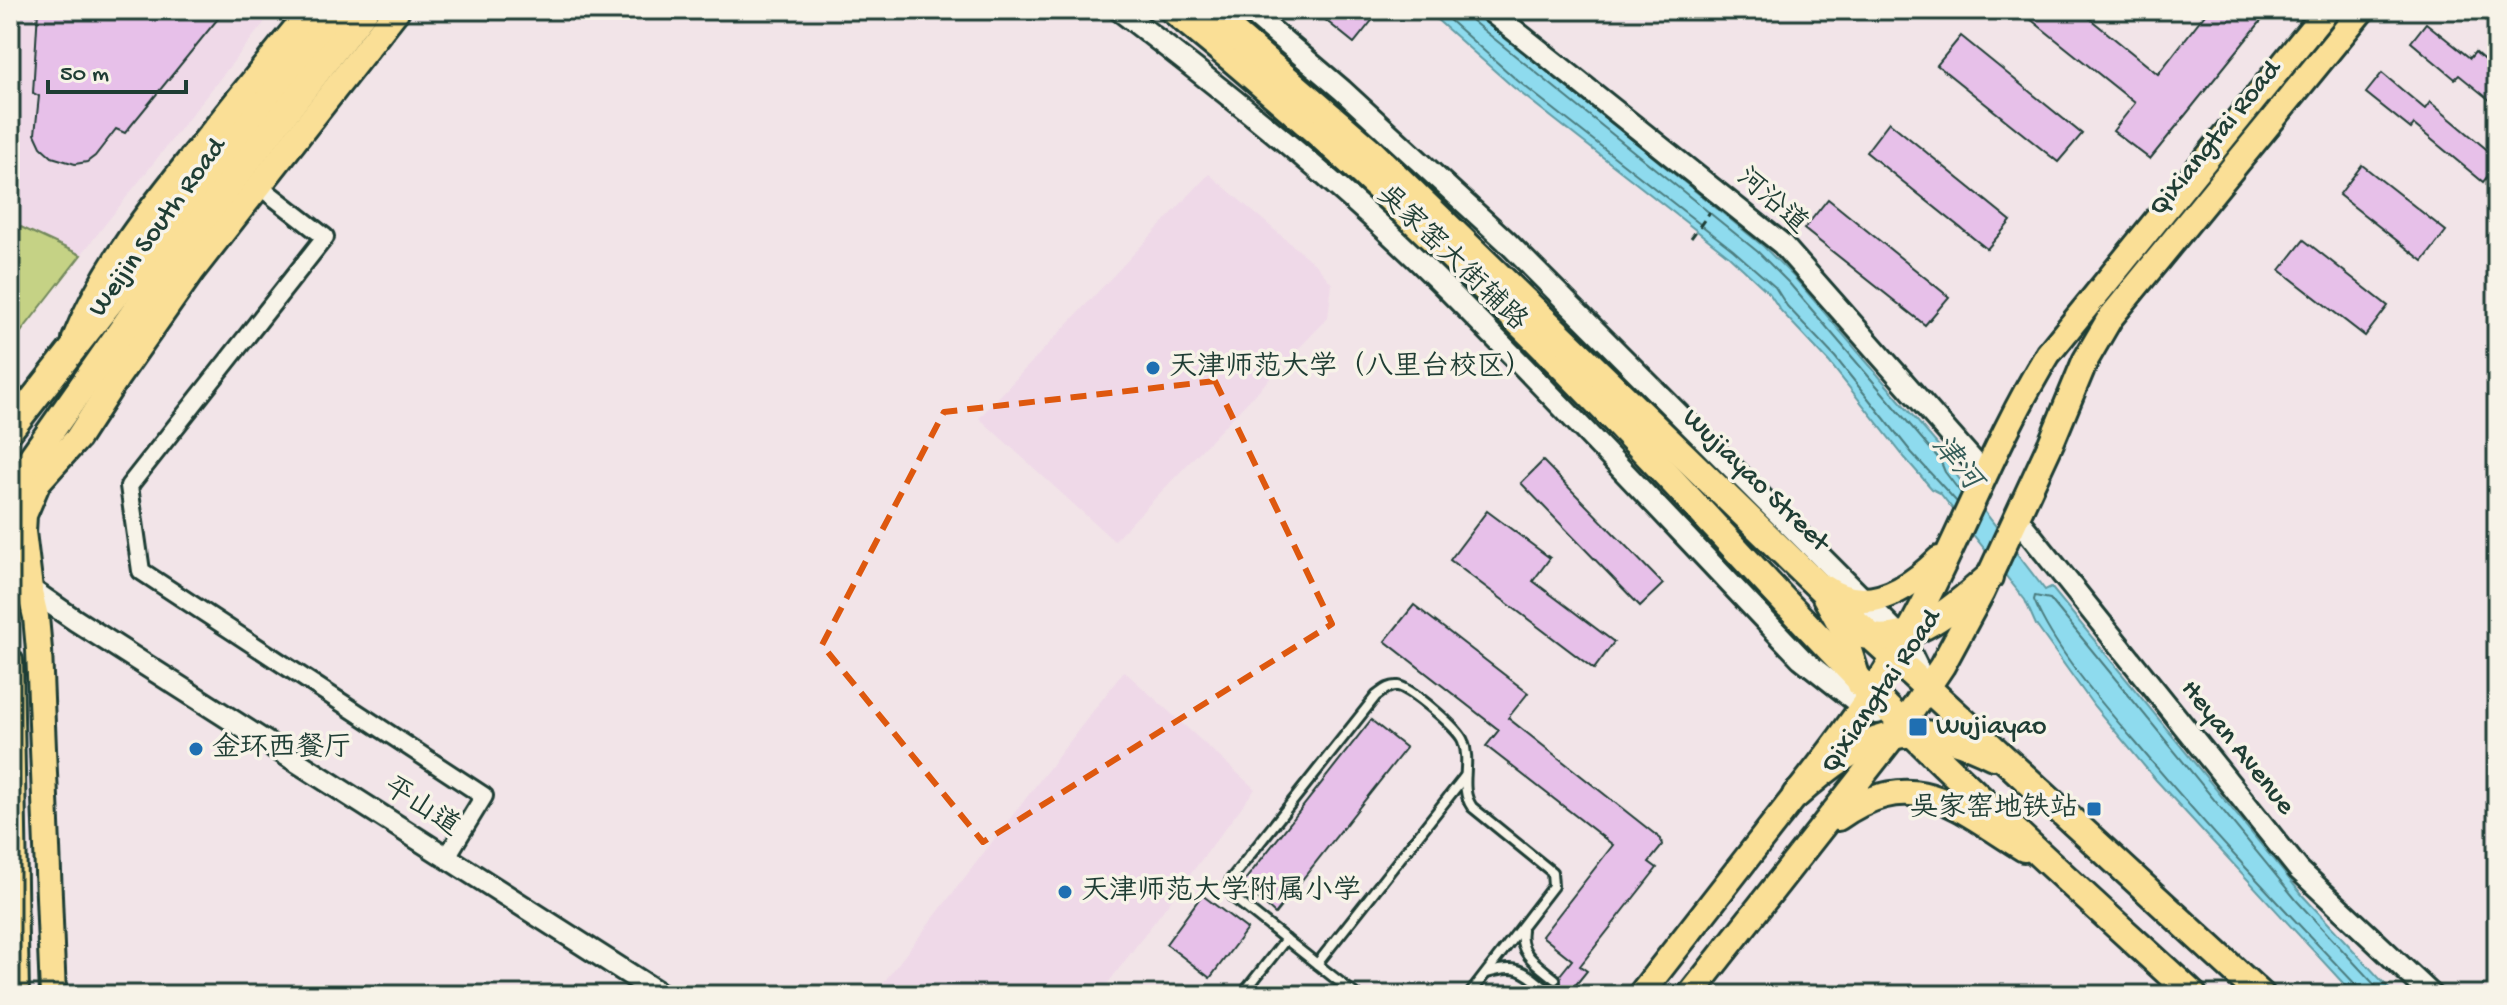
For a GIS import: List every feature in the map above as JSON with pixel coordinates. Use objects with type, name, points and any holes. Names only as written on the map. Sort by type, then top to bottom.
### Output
[{"type":"highway","name":"Weijin South Road","points":[[10,429],[71,349],[108,307],[237,175],[339,10]]},
{"type":"highway","name":"Weijin South Road","points":[[10,490],[179,249],[365,10]]},
{"type":"highway","name":"Wujiayao Street","points":[[1173,10],[1279,98],[1613,403],[1802,569],[1896,641],[1928,688],[2261,995]]},
{"type":"highway","name":"Wujiayao Street","points":[[1207,10],[1368,149],[1459,236],[1613,403],[1703,512],[1865,692],[2193,995]]},
{"type":"highway","points":[[1703,512],[1756,549],[1813,605],[1842,628],[1896,641],[1953,606],[1989,577]]},
{"type":"highway","points":[[1796,795],[1823,770],[1854,751],[1904,730],[1973,747],[2017,770]]},
{"type":"main road","points":[[71,349],[85,312],[105,277],[151,210],[311,10]]},
{"type":"main road","points":[[53,995],[39,650],[23,532],[30,497],[46,472],[77,439],[163,312],[237,175],[397,10]]},
{"type":"main road","name":"Qixiangtai Road","points":[[1640,995],[1796,795],[1865,692],[1949,549],[2023,395],[2072,322],[2327,10]]},
{"type":"main road","name":"Qixiangtai Road","points":[[1690,995],[1904,730],[1989,577],[2085,361],[2104,326],[2362,10]]},
{"type":"main road","points":[[10,490],[46,472]]},
{"type":"main road","points":[[10,506],[30,589]]},
{"type":"main road","points":[[1802,569],[1841,598],[1881,598],[1904,589],[1949,549]]},
{"type":"main road","points":[[1802,569],[1827,600],[1842,628],[1865,692],[1854,751],[1820,831]]},
{"type":"main road","points":[[10,661],[16,995]]},
{"type":"main road","points":[[1820,831],[1868,799],[1886,793],[1920,793],[1968,815],[2058,872]]},
{"type":"street","name":"吴家窑大街辅路","points":[[1119,10],[1199,71],[1341,191],[1436,278],[1801,658],[1865,692]]},
{"type":"street","name":"吴家窑大街辅路","points":[[1248,10],[1342,90],[1506,241],[1866,600],[1896,641]]},
{"type":"street","name":"河沿道","points":[[1489,10],[1782,244],[1981,480]]},
{"type":"street","points":[[237,175],[325,237],[129,486],[141,571],[484,796],[446,858]]},
{"type":"street","name":"Heyan Avenue","points":[[2015,523],[2299,870],[2432,995]]},
{"type":"street","name":"平山道","points":[[30,589],[446,858],[639,989],[662,995]]},
{"type":"lane","points":[[1356,995],[1234,898],[1229,885],[1376,696],[1388,687],[1397,686],[1408,690],[1460,733],[1465,745],[1465,798],[1472,807],[1552,872],[1553,886],[1471,994]]},
{"type":"lane","points":[[1317,964],[1465,776]]},
{"type":"lane","points":[[1523,925],[1523,949],[1555,979]]},
{"type":"lane","points":[[1242,995],[1286,939]]},
{"type":"lane","points":[[1486,973],[1512,968],[1525,971],[1546,989]]},
{"type":"path","points":[[1691,238],[1722,196]]},
{"type":"highlighted area","points":[[1215,381],[1332,624],[983,842],[822,645],[944,412]]},
{"type":"shaded area","points":[[10,10],[266,10],[271,14],[81,255],[10,222]]},
{"type":"shaded area","name":"天津师范大学（八里台校区）","points":[[1209,174],[1317,266],[1332,284],[1328,318],[1114,541],[979,418]]},
{"type":"shaded area","name":"天津师范大学附属小学","points":[[1124,671],[1255,789],[1099,995],[874,995]]},
{"type":"green space","points":[[10,222],[81,255],[10,346]]},
{"type":"water","points":[[1426,10],[1472,10],[1763,246],[1794,277],[1948,457],[1951,468],[2045,590],[2051,587],[2303,896],[2395,995],[2354,995],[2156,780],[2094,706],[2036,625],[2025,600],[1940,493],[1932,489],[1905,458],[1829,362],[1781,311],[1769,293],[1729,256],[1513,87]]},
{"type":"building","points":[[38,10],[225,10],[125,133],[116,129],[95,156],[87,162],[75,164],[52,157],[41,147],[35,134],[39,96],[33,93]]},
{"type":"building","points":[[1313,10],[1364,10],[1374,18],[1354,43]]},
{"type":"building","points":[[2019,10],[2079,10],[2158,74],[2208,10],[2270,10],[2150,159],[2113,131],[2135,103]]},
{"type":"building","points":[[2426,23],[2470,58],[2475,52],[2497,71],[2497,106],[2459,75],[2455,79],[2411,42]]},
{"type":"building","points":[[1961,36],[2082,134],[2058,162],[1937,65]]},
{"type":"building","points":[[2382,73],[2425,109],[2430,102],[2497,158],[2497,164],[2483,182],[2414,125],[2411,129],[2366,93]]},
{"type":"building","points":[[1889,122],[2011,221],[1987,249],[1866,152]]},
{"type":"building","points":[[2362,165],[2446,231],[2423,261],[2339,195]]},
{"type":"building","points":[[1828,199],[1949,297],[1925,325],[1804,229]]},
{"type":"building","points":[[2304,240],[2388,306],[2365,336],[2280,270]]},
{"type":"building","points":[[1543,461],[1663,584],[1640,606],[1521,483]]},
{"type":"building","points":[[1487,511],[1550,558],[1533,581],[1614,642],[1594,669],[1450,560]]},
{"type":"building","points":[[1414,605],[1528,693],[1508,718],[1661,839],[1662,846],[1649,862],[1657,868],[1580,966],[1587,971],[1574,987],[1567,989],[1565,995],[1549,995],[1552,985],[1561,983],[1560,975],[1572,960],[1542,936],[1613,845],[1486,746],[1499,730],[1385,641]]},
{"type":"building","points":[[1371,720],[1406,748],[1275,914],[1242,884]]},
{"type":"building","points":[[1202,895],[1247,929],[1210,978],[1166,944]]},
{"type":"place","name":"天津师范大学（八里台校区）","points":[[1153,368]]},
{"type":"place","name":"Wujiayao","points":[[1918,727]]},
{"type":"place","name":"金环西餐厅","points":[[196,749]]},
{"type":"place","name":"吴家窑地铁站","points":[[2094,809]]},
{"type":"place","name":"天津师范大学附属小学","points":[[1065,892]]},
{"type":"water label","name":"津河","points":[[1955,464]]}]
